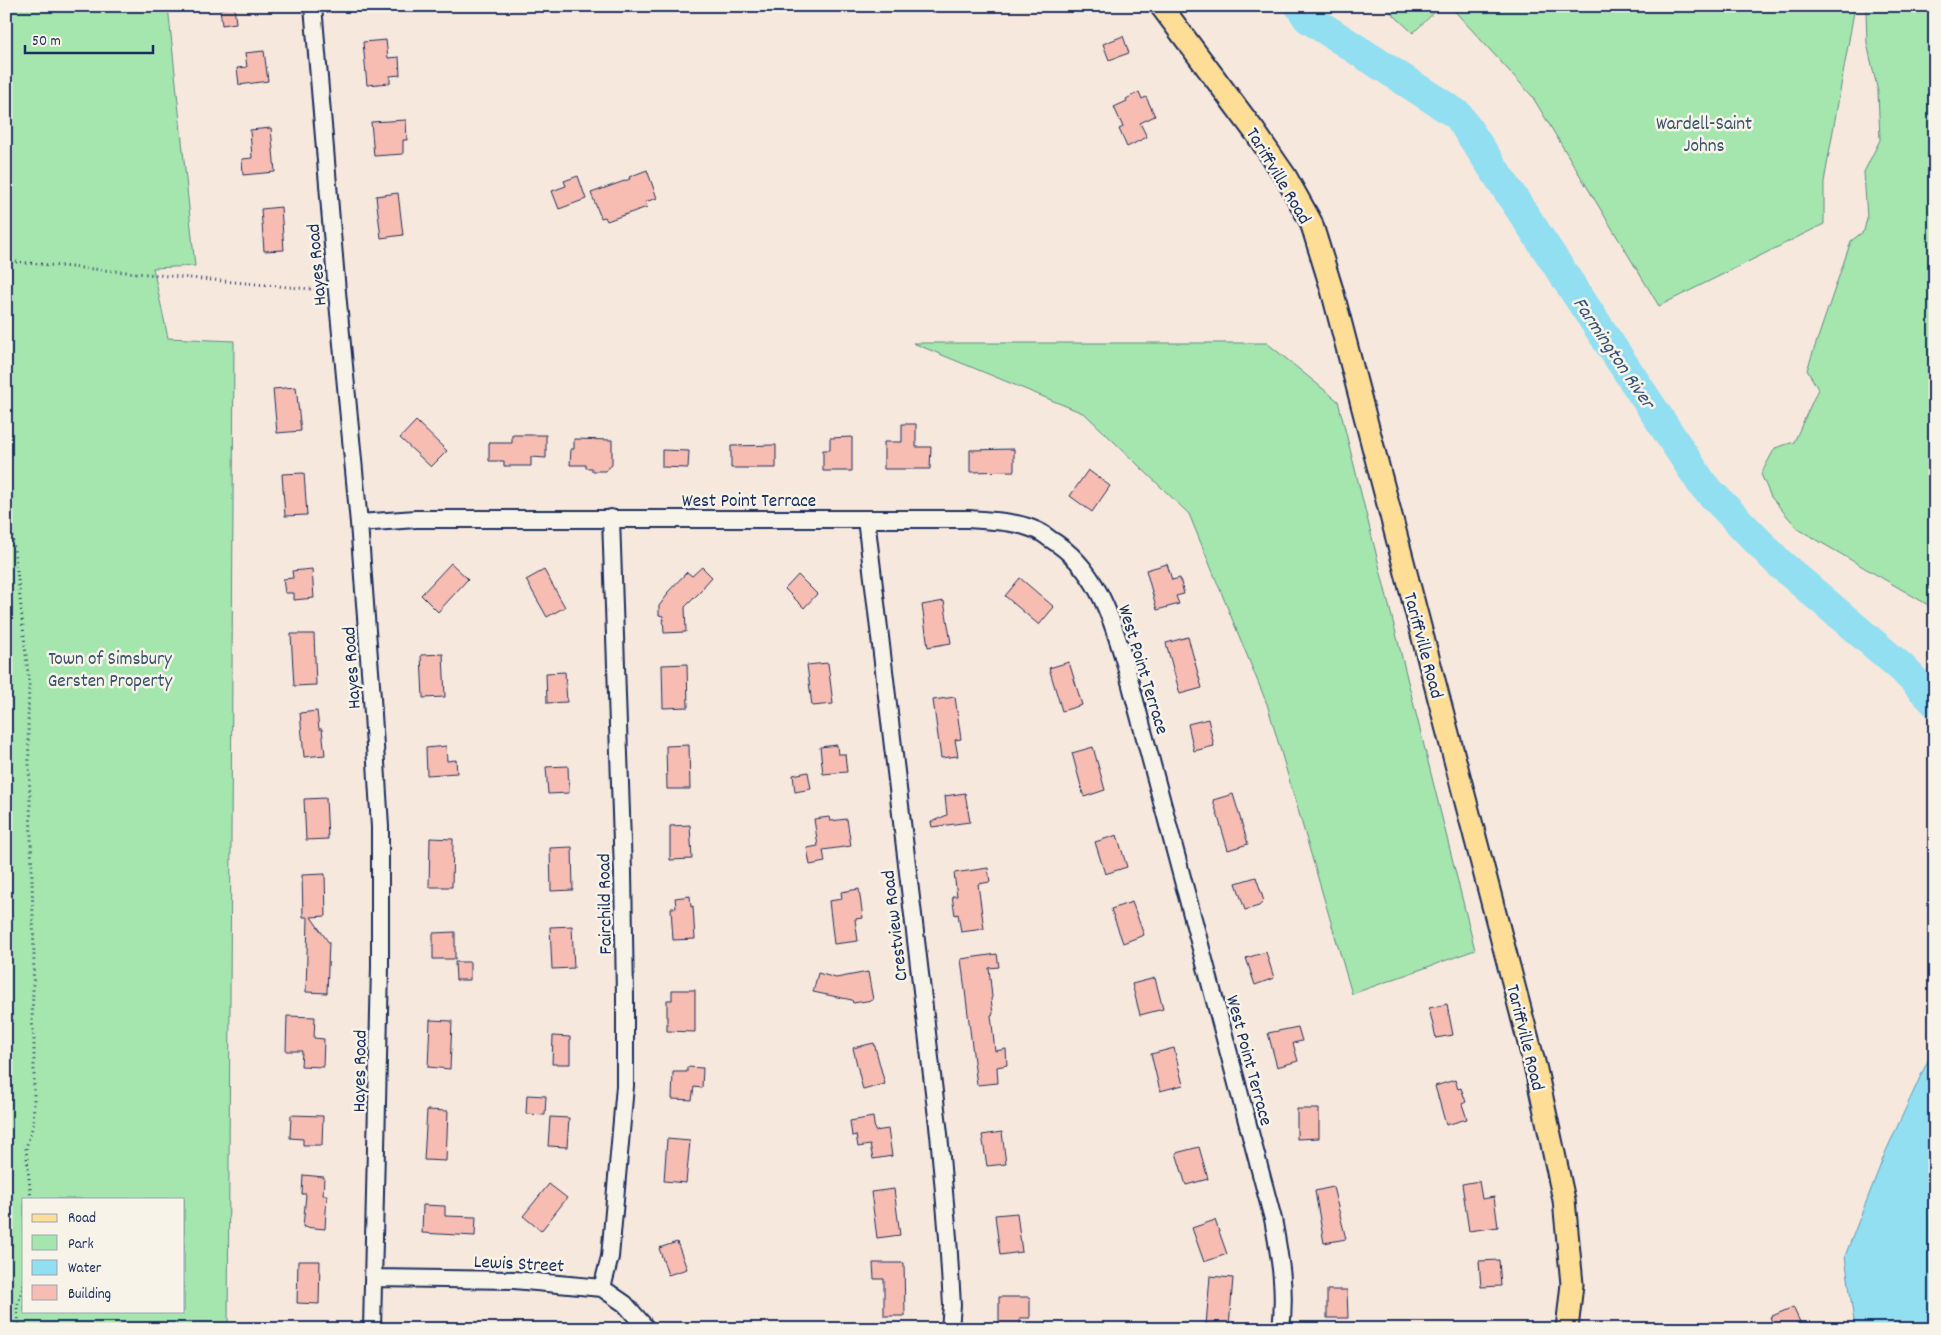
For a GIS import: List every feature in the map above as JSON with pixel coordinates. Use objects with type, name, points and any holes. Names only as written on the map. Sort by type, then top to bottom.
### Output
[{"type":"main road","name":"Tariffville Road","points":[[1161,6],[1250,124],[1286,178],[1314,230],[1332,290],[1536,1070],[1564,1200],[1572,1284],[1567,1329]]},
{"type":"street","name":"Hayes Road","points":[[313,6],[359,523],[380,827],[380,967],[372,1329]]},
{"type":"street","name":"Fairchild Road","points":[[602,1288],[610,1257],[625,1057],[623,872],[611,518]]},
{"type":"street","name":"West Point Terrace","points":[[359,523],[416,519],[969,519],[1000,522],[1034,529],[1060,545],[1082,564],[1099,591],[1114,623],[1273,1219],[1283,1276],[1281,1329]]},
{"type":"street","name":"Crestview Road","points":[[866,519],[938,1134],[948,1238],[952,1305],[950,1329]]},
{"type":"street","name":"Lewis Street","points":[[374,1278],[514,1280],[602,1288],[625,1304],[647,1329]]},
{"type":"path","points":[[6,261],[337,292]]},
{"type":"path","points":[[6,496],[17,570],[29,683],[28,724],[34,956],[32,1022],[34,1038],[34,1102],[33,1125],[26,1148],[30,1198]]},
{"type":"path","points":[[18,1329],[17,1308],[22,1289]]},
{"type":"green space","name":"Town of Simsbury Gersten Property","points":[[6,6],[168,6],[195,266],[153,268],[168,338],[234,341],[228,1329],[6,1329]]},
{"type":"green space","points":[[1384,6],[1441,6],[1413,33]]},
{"type":"green space","name":"Wardell-Saint Johns","points":[[1450,6],[1855,6],[1824,182],[1824,224],[1659,306],[1532,96]]},
{"type":"green space","points":[[1870,6],[1935,6],[1935,609],[1798,529],[1771,497],[1761,474],[1775,448],[1794,442],[1818,389],[1807,370],[1851,241],[1864,231],[1867,218],[1864,172],[1880,140],[1878,92],[1867,43],[1866,11]]},
{"type":"green space","points":[[913,343],[1267,343],[1338,401],[1475,950],[1352,994],[1267,704],[1189,514],[1085,414]]},
{"type":"water","points":[[1935,1045],[1935,1329],[1855,1329],[1845,1256],[1886,1151]]},
{"type":"building","points":[[234,7],[236,23],[222,25],[220,9]]},
{"type":"building","points":[[1123,36],[1129,53],[1109,60],[1103,44]]},
{"type":"building","points":[[386,40],[388,58],[399,57],[400,75],[390,76],[390,83],[367,85],[363,42]]},
{"type":"building","points":[[264,51],[268,81],[239,85],[237,68],[247,67],[245,53]]},
{"type":"building","points":[[1139,92],[1142,99],[1146,97],[1155,116],[1140,123],[1147,137],[1127,147],[1119,129],[1123,127],[1114,107],[1127,101],[1126,99]]},
{"type":"building","points":[[406,120],[407,140],[403,140],[403,154],[374,156],[371,122]]},
{"type":"building","points":[[271,128],[275,172],[243,175],[242,159],[252,158],[250,130]]},
{"type":"building","points":[[647,170],[657,198],[645,202],[647,207],[607,221],[605,217],[601,218],[591,193],[630,179],[629,177]]},
{"type":"building","points":[[578,176],[586,199],[559,209],[552,191],[566,186],[564,181]]},
{"type":"building","points":[[398,193],[403,235],[381,238],[376,196]]},
{"type":"building","points":[[281,207],[284,250],[264,251],[261,209]]},
{"type":"building","points":[[296,387],[301,431],[277,433],[273,389]]},
{"type":"building","points":[[416,421],[447,451],[431,467],[400,438]]},
{"type":"building","points":[[902,424],[916,424],[916,447],[931,447],[930,469],[884,469],[884,442],[902,442]]},
{"type":"building","points":[[512,435],[546,435],[546,458],[531,457],[531,466],[504,466],[504,461],[489,461],[489,443],[512,443]]},
{"type":"building","points":[[852,437],[852,471],[823,471],[823,450],[830,450],[830,438]]},
{"type":"building","points":[[574,439],[612,440],[612,465],[605,471],[592,471],[592,468],[586,468],[586,465],[570,465],[571,449],[574,449]]},
{"type":"building","points":[[776,445],[776,468],[731,468],[731,446]]},
{"type":"building","points":[[1014,449],[1014,471],[970,472],[970,450]]},
{"type":"building","points":[[662,450],[689,451],[688,468],[662,467]]},
{"type":"building","points":[[1088,470],[1110,486],[1092,512],[1070,496]]},
{"type":"building","points":[[304,473],[307,515],[285,516],[282,474]]},
{"type":"building","points":[[451,563],[468,579],[438,612],[421,595]]},
{"type":"building","points":[[1167,564],[1172,580],[1180,578],[1184,594],[1176,596],[1179,604],[1157,610],[1146,570]]},
{"type":"building","points":[[702,567],[712,577],[685,607],[686,632],[664,633],[663,616],[659,615],[659,606],[667,593],[687,572],[692,576]]},
{"type":"building","points":[[312,569],[314,598],[294,600],[294,593],[285,593],[283,579],[293,578],[292,571]]},
{"type":"building","points":[[544,570],[565,607],[547,617],[526,580]]},
{"type":"building","points":[[798,575],[817,594],[804,608],[785,589]]},
{"type":"building","points":[[1020,578],[1054,607],[1039,625],[1005,596]]},
{"type":"building","points":[[944,601],[951,643],[928,647],[922,605]]},
{"type":"building","points":[[291,634],[314,634],[316,685],[294,686]]},
{"type":"building","points":[[1188,637],[1202,688],[1180,694],[1166,643]]},
{"type":"building","points":[[443,654],[445,697],[423,698],[421,655]]},
{"type":"building","points":[[1069,662],[1082,705],[1062,711],[1049,668]]},
{"type":"building","points":[[828,663],[833,704],[812,706],[807,665]]},
{"type":"building","points":[[687,664],[688,707],[663,708],[662,665]]},
{"type":"building","points":[[565,672],[567,702],[547,703],[546,673]]},
{"type":"building","points":[[955,697],[961,739],[955,740],[958,756],[941,758],[933,700]]},
{"type":"building","points":[[317,711],[319,729],[322,729],[325,755],[304,757],[300,713]]},
{"type":"building","points":[[1208,719],[1214,746],[1194,751],[1188,724]]},
{"type":"building","points":[[689,745],[690,789],[667,789],[666,746]]},
{"type":"building","points":[[837,745],[838,754],[845,754],[847,772],[823,774],[820,747]]},
{"type":"building","points":[[446,746],[447,761],[456,760],[457,773],[427,775],[426,748]]},
{"type":"building","points":[[1093,747],[1105,790],[1084,797],[1072,753]]},
{"type":"building","points":[[568,766],[569,793],[548,794],[546,767]]},
{"type":"building","points":[[808,772],[811,789],[795,792],[793,775]]},
{"type":"building","points":[[965,793],[970,822],[932,827],[931,822],[947,815],[945,796]]},
{"type":"building","points":[[1233,794],[1248,844],[1228,850],[1213,800]]},
{"type":"building","points":[[326,798],[328,839],[306,840],[304,799]]},
{"type":"building","points":[[829,817],[830,821],[847,819],[851,846],[823,850],[825,862],[810,865],[807,848],[818,846],[814,819]]},
{"type":"building","points":[[690,825],[692,859],[670,860],[670,826]]},
{"type":"building","points":[[1117,835],[1127,867],[1105,874],[1095,842]]},
{"type":"building","points":[[430,838],[453,839],[452,887],[429,887]]},
{"type":"building","points":[[572,847],[573,890],[551,891],[550,848]]},
{"type":"building","points":[[988,868],[990,882],[978,884],[984,929],[961,932],[958,914],[955,915],[952,896],[957,896],[954,873]]},
{"type":"building","points":[[325,874],[326,916],[311,917],[329,943],[327,993],[306,992],[308,917],[303,917],[302,875]]},
{"type":"building","points":[[1256,877],[1264,901],[1259,906],[1245,910],[1236,883]]},
{"type":"building","points":[[859,889],[863,918],[855,919],[858,941],[834,944],[829,901],[842,899],[841,892]]},
{"type":"building","points":[[690,896],[691,907],[693,906],[695,939],[673,940],[671,908],[676,908],[675,898]]},
{"type":"building","points":[[1132,902],[1144,935],[1123,943],[1111,909]]},
{"type":"building","points":[[572,926],[574,968],[552,969],[550,927]]},
{"type":"building","points":[[455,932],[455,959],[433,959],[433,933]]},
{"type":"building","points":[[1266,952],[1274,978],[1255,985],[1246,958]]},
{"type":"building","points":[[997,954],[999,967],[989,968],[993,1014],[991,1015],[995,1051],[1006,1049],[1007,1065],[997,1067],[998,1083],[977,1085],[961,959]]},
{"type":"building","points":[[455,962],[470,962],[470,980],[456,980]]},
{"type":"building","points":[[868,972],[873,1000],[853,1003],[852,1000],[813,992],[818,973],[836,978]]},
{"type":"building","points":[[1155,978],[1163,1009],[1140,1015],[1132,984]]},
{"type":"building","points":[[672,990],[695,990],[695,1032],[667,1031],[667,1000],[672,1000]]},
{"type":"building","points":[[1447,1004],[1453,1035],[1436,1038],[1429,1008]]},
{"type":"building","points":[[287,1016],[315,1017],[314,1038],[324,1039],[323,1067],[301,1066],[302,1051],[286,1051]]},
{"type":"building","points":[[430,1020],[452,1021],[450,1069],[428,1067]]},
{"type":"building","points":[[1298,1027],[1302,1041],[1293,1043],[1298,1061],[1277,1067],[1268,1033]]},
{"type":"building","points":[[553,1036],[570,1037],[570,1064],[552,1064]]},
{"type":"building","points":[[874,1043],[885,1084],[863,1090],[853,1048]]},
{"type":"building","points":[[1174,1048],[1183,1085],[1160,1091],[1151,1054]]},
{"type":"building","points":[[687,1067],[703,1068],[702,1088],[694,1087],[692,1100],[672,1099],[673,1072],[687,1072]]},
{"type":"building","points":[[1455,1080],[1458,1089],[1461,1088],[1466,1102],[1462,1104],[1467,1119],[1446,1125],[1435,1086]]},
{"type":"building","points":[[527,1095],[546,1096],[545,1115],[526,1114]]},
{"type":"building","points":[[1297,1109],[1319,1109],[1319,1138],[1297,1139]]},
{"type":"building","points":[[427,1110],[448,1111],[446,1161],[424,1160]]},
{"type":"building","points":[[291,1115],[323,1116],[322,1145],[303,1145],[303,1139],[290,1138]]},
{"type":"building","points":[[550,1117],[569,1118],[567,1147],[548,1146]]},
{"type":"building","points":[[873,1117],[875,1131],[888,1129],[892,1156],[873,1159],[870,1145],[858,1147],[856,1135],[852,1136],[850,1121]]},
{"type":"building","points":[[1002,1132],[1006,1164],[987,1166],[982,1135]]},
{"type":"building","points":[[667,1139],[690,1141],[686,1183],[664,1181]]},
{"type":"building","points":[[1199,1147],[1208,1179],[1186,1185],[1176,1153]]},
{"type":"building","points":[[303,1175],[324,1177],[323,1195],[327,1195],[325,1229],[303,1227],[306,1194],[302,1194]]},
{"type":"building","points":[[1479,1181],[1482,1199],[1494,1197],[1498,1227],[1469,1231],[1462,1184]]},
{"type":"building","points":[[549,1184],[567,1198],[541,1231],[523,1216]]},
{"type":"building","points":[[1333,1187],[1346,1239],[1324,1243],[1315,1191]]},
{"type":"building","points":[[894,1189],[900,1235],[877,1238],[871,1192]]},
{"type":"building","points":[[423,1205],[445,1206],[445,1216],[476,1217],[475,1236],[422,1233]]},
{"type":"building","points":[[1017,1213],[1022,1252],[1000,1255],[995,1215]]},
{"type":"building","points":[[1215,1220],[1227,1254],[1204,1262],[1192,1228]]},
{"type":"building","points":[[677,1242],[687,1269],[668,1275],[659,1248]]},
{"type":"building","points":[[1499,1260],[1501,1286],[1481,1287],[1479,1261]]},
{"type":"building","points":[[298,1261],[320,1261],[319,1304],[297,1303]]},
{"type":"building","points":[[873,1263],[904,1263],[905,1316],[884,1316],[884,1279],[874,1279]]},
{"type":"building","points":[[1210,1276],[1233,1278],[1229,1327],[1206,1325]]},
{"type":"building","points":[[1327,1290],[1347,1290],[1348,1318],[1327,1318]]},
{"type":"building","points":[[999,1297],[1030,1297],[1030,1318],[1020,1318],[1020,1329],[999,1329]]},
{"type":"building","points":[[1793,1307],[1800,1322],[1796,1324],[1799,1329],[1775,1329],[1770,1317]]},
{"type":"waterway","name":"Farmington River","points":[[1300,6],[1308,18],[1458,115],[1703,485],[1779,563],[1902,668],[1935,702]]}]
